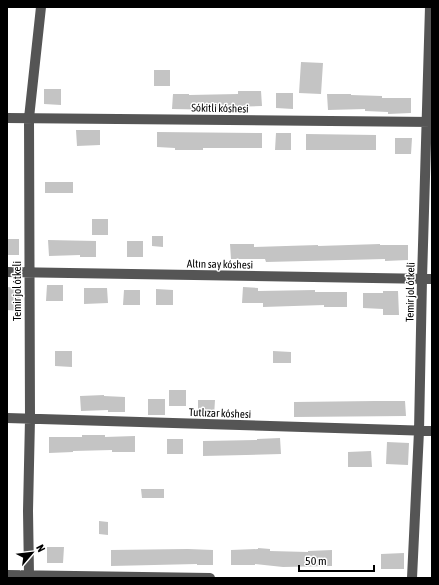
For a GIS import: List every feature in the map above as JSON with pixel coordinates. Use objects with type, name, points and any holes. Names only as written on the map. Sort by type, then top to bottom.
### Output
[{"type":"street","name":"Temir jol ótkeli","points":[[29,575],[29,118],[41,7]]},
{"type":"street","name":"Temir jol ótkeli","points":[[412,578],[427,279],[430,7]]},
{"type":"street","name":"Sókitli kóshesi","points":[[7,118],[429,122]]},
{"type":"street","name":"Altın say kóshesi","points":[[7,272],[427,279]]},
{"type":"street","name":"Tutlızar kóshesi","points":[[7,418],[432,431]]},
{"type":"street","points":[[7,575],[210,578]]},
{"type":"building","points":[[301,62],[323,63],[321,94],[299,93]]},
{"type":"building","points":[[154,70],[170,70],[170,86],[154,86]]},
{"type":"building","points":[[44,89],[61,89],[61,105],[44,104]]},
{"type":"building","points":[[238,91],[261,91],[262,106],[227,107],[227,110],[172,109],[173,94],[238,94]]},
{"type":"building","points":[[276,93],[293,93],[293,109],[276,108]]},
{"type":"building","points":[[327,94],[382,96],[382,98],[411,98],[411,113],[388,114],[388,112],[365,111],[365,109],[328,110]]},
{"type":"building","points":[[76,130],[100,130],[100,145],[77,146]]},
{"type":"building","points":[[157,132],[262,133],[262,148],[203,148],[203,150],[175,150],[175,148],[157,147]]},
{"type":"building","points":[[276,133],[291,133],[291,150],[275,150]]},
{"type":"building","points":[[306,134],[376,135],[376,150],[306,150]]},
{"type":"building","points":[[395,138],[412,138],[411,154],[395,154]]},
{"type":"building","points":[[45,182],[73,182],[73,193],[45,193]]},
{"type":"building","points":[[92,219],[108,219],[108,235],[92,235]]},
{"type":"building","points":[[152,236],[163,236],[163,247],[152,246]]},
{"type":"building","points":[[7,239],[19,239],[19,255],[7,255]]},
{"type":"building","points":[[48,240],[96,241],[96,257],[80,257],[80,255],[49,256]]},
{"type":"building","points":[[127,241],[143,241],[143,257],[127,257]]},
{"type":"building","points":[[230,244],[254,244],[254,247],[380,244],[408,245],[408,260],[385,261],[385,259],[266,262],[265,259],[231,259]]},
{"type":"building","points":[[47,285],[63,285],[63,301],[46,301]]},
{"type":"building","points":[[7,287],[20,288],[19,311],[7,310]]},
{"type":"building","points":[[243,287],[258,288],[258,291],[315,290],[315,292],[347,292],[347,307],[324,307],[324,305],[263,307],[263,303],[242,303]]},
{"type":"building","points":[[84,288],[107,288],[108,303],[84,304]]},
{"type":"building","points":[[156,289],[173,290],[173,305],[156,305]]},
{"type":"building","points":[[124,290],[140,290],[140,305],[123,305]]},
{"type":"building","points":[[383,291],[398,291],[399,315],[383,315],[383,309],[363,308],[363,293],[383,293]]},
{"type":"building","points":[[55,351],[72,351],[72,367],[55,366]]},
{"type":"building","points":[[273,351],[291,352],[291,363],[273,363]]},
{"type":"building","points":[[169,390],[186,390],[186,406],[169,406]]},
{"type":"building","points":[[104,395],[125,397],[125,412],[108,412],[108,410],[81,411],[80,396]]},
{"type":"building","points":[[148,399],[165,399],[165,415],[148,415]]},
{"type":"building","points":[[198,400],[215,400],[214,416],[198,415]]},
{"type":"building","points":[[405,401],[406,416],[294,417],[294,402]]},
{"type":"building","points":[[82,435],[105,435],[105,437],[135,436],[135,452],[112,452],[112,450],[49,453],[49,437],[82,437]]},
{"type":"building","points":[[280,438],[281,454],[203,456],[203,441]]},
{"type":"building","points":[[167,439],[183,439],[183,454],[167,454]]},
{"type":"building","points":[[387,442],[409,443],[408,465],[386,464]]},
{"type":"building","points":[[371,451],[372,467],[348,467],[348,452]]},
{"type":"building","points":[[141,489],[164,489],[164,498],[142,498]]},
{"type":"building","points":[[99,521],[108,522],[108,535],[99,534]]},
{"type":"building","points":[[47,547],[64,547],[63,563],[47,563]]},
{"type":"building","points":[[258,548],[270,549],[270,551],[308,552],[332,550],[332,566],[283,567],[255,564],[231,565],[231,550]]},
{"type":"building","points":[[111,550],[213,550],[213,565],[111,566]]},
{"type":"building","points":[[404,553],[404,569],[381,569],[381,554]]}]
